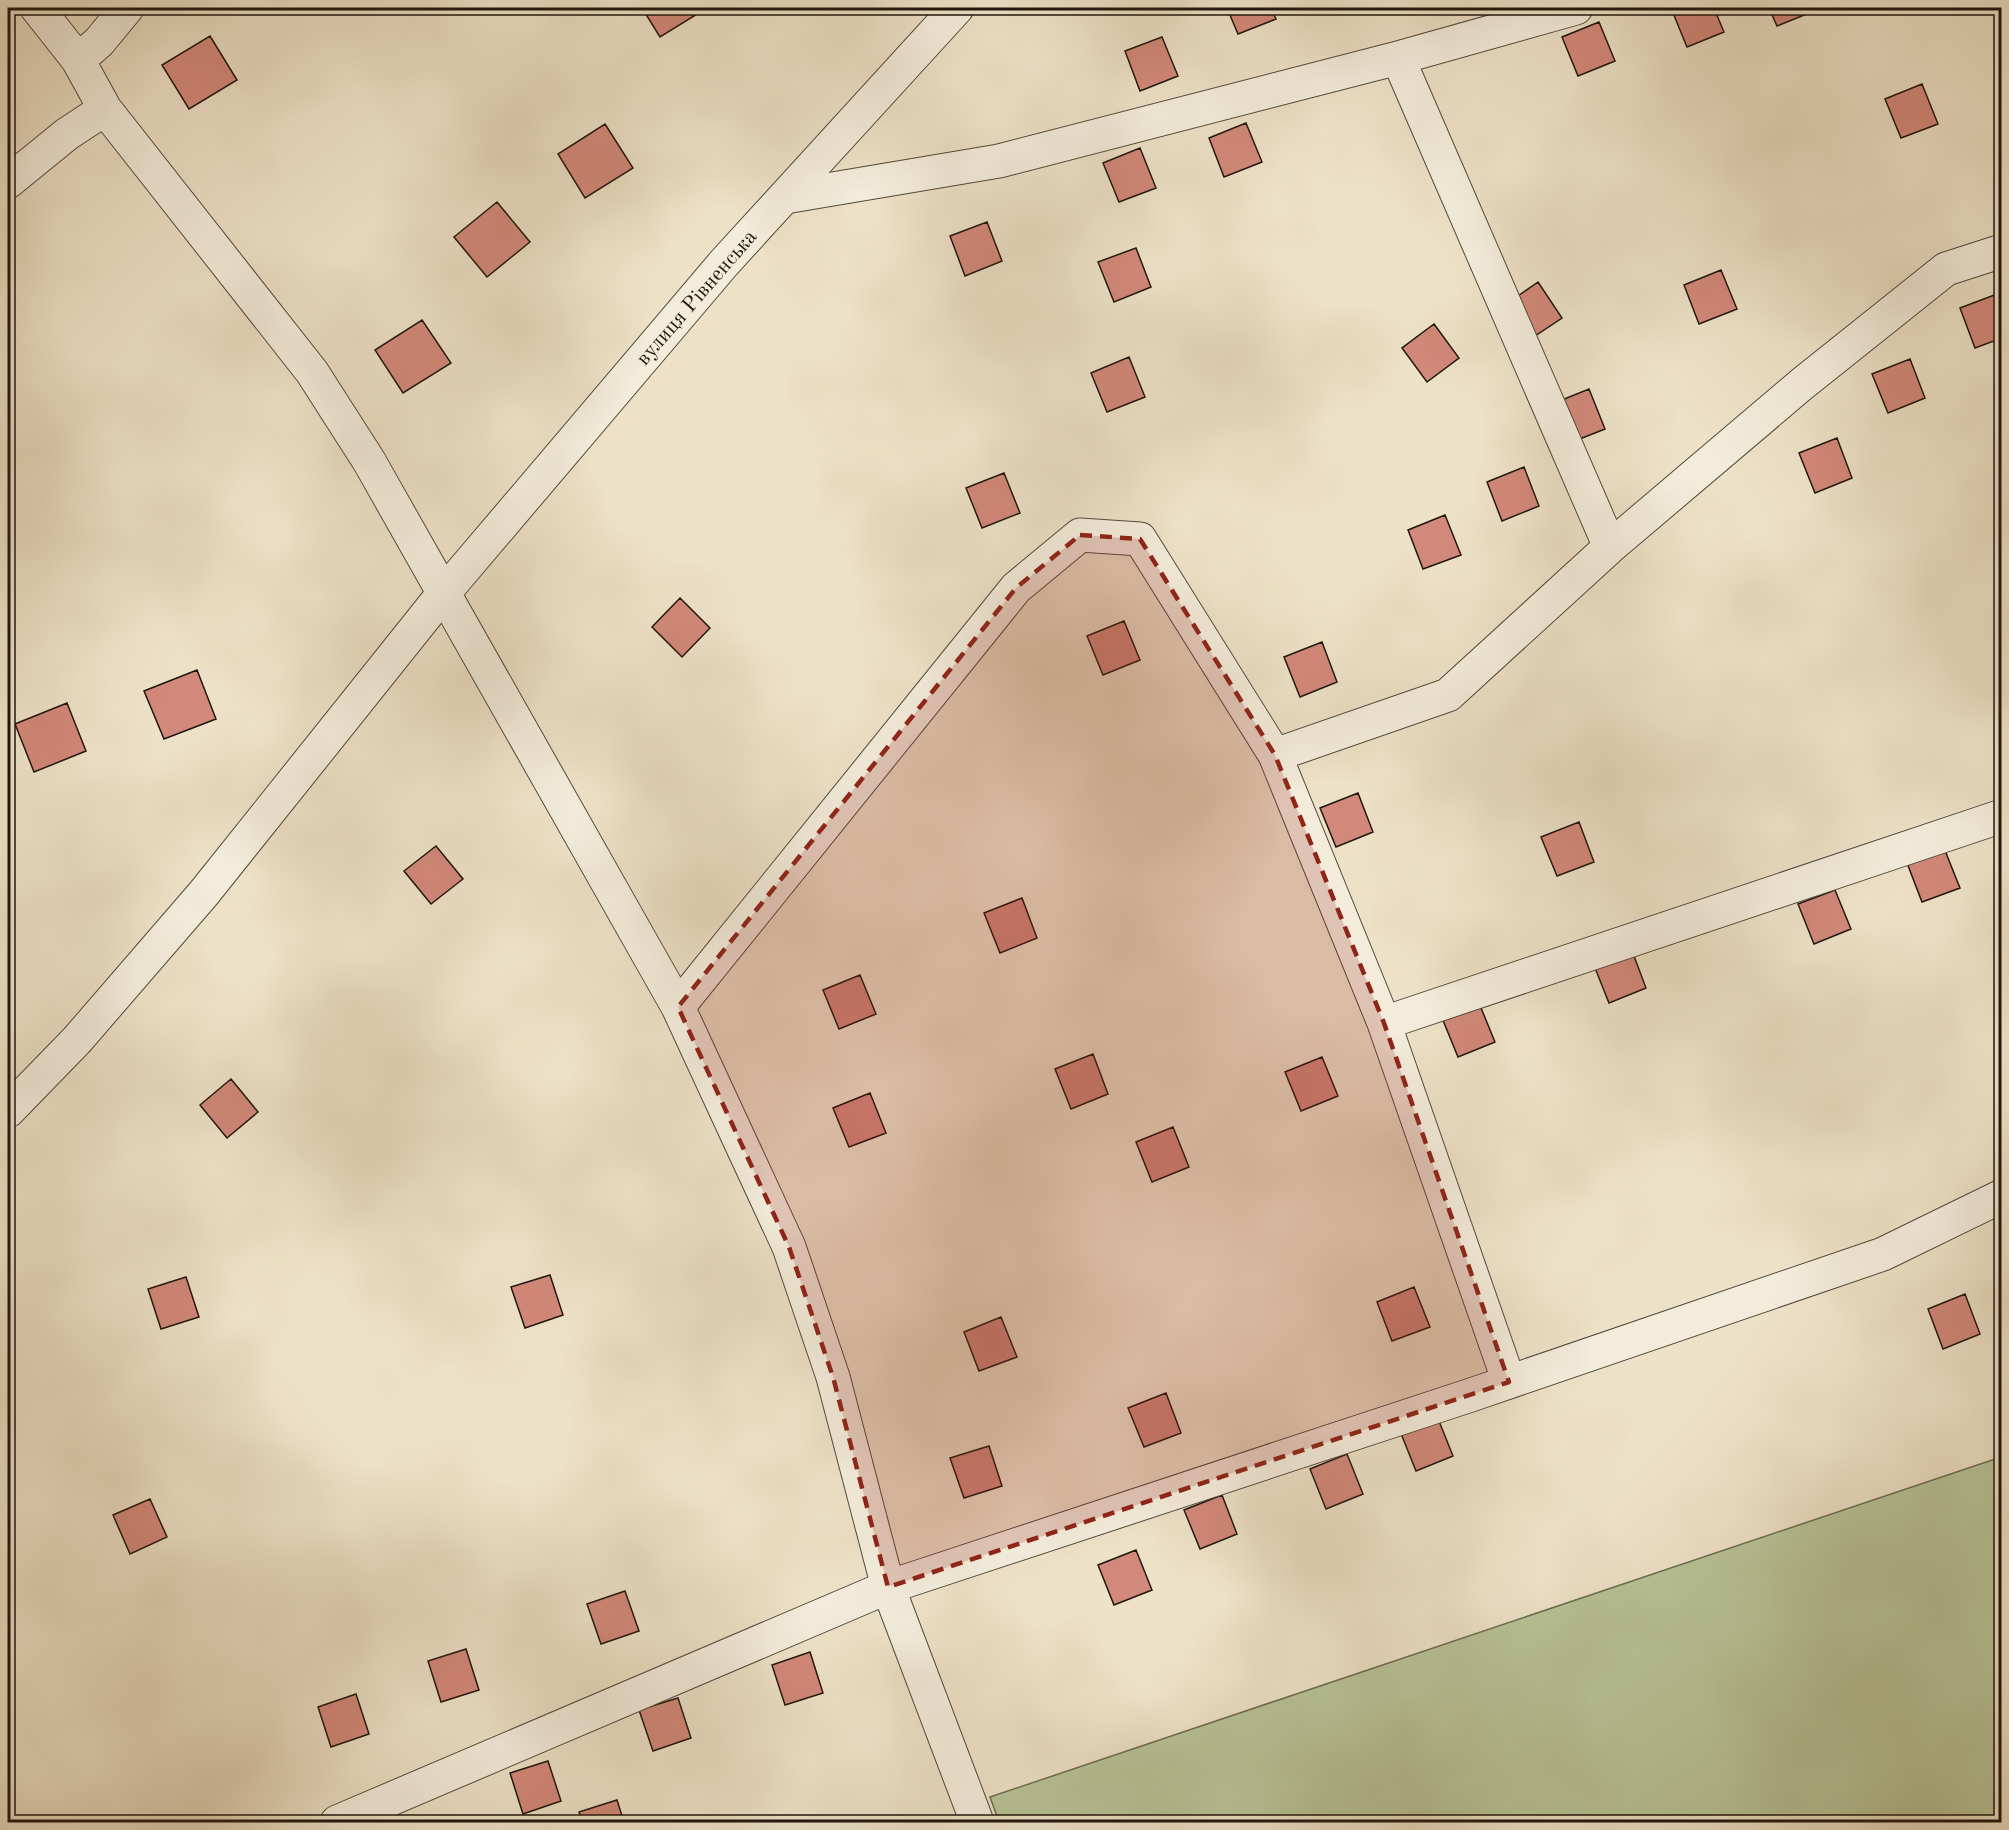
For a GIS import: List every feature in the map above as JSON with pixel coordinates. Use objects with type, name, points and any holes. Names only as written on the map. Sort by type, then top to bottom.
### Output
[{"type":"street","points":[[37,8],[78,60],[105,109],[312,372],[369,461],[678,1007],[789,1247],[833,1377],[888,1587],[977,1822]]},
{"type":"street","points":[[78,60],[99,42],[127,8]]},
{"type":"street","name":"вулиця Рівненська","points":[[8,1111],[77,1040],[204,893],[443,594],[724,263],[957,8]]},
{"type":"street","points":[[785,197],[999,161],[1398,58],[1576,8]]},
{"type":"street","points":[[1398,58],[1610,547]]},
{"type":"street","points":[[8,182],[67,135],[105,109]]},
{"type":"street","points":[[1275,755],[1448,695],[1610,547],[1802,384],[1946,269],[2001,251]]},
{"type":"street","points":[[678,1007],[1016,588],[1080,536],[1140,538],[1275,755],[1384,1023],[1509,1382]]},
{"type":"street","points":[[1384,1023],[2001,816]]},
{"type":"street","points":[[337,1822],[888,1587],[1509,1382],[1883,1254],[2001,1196]]},
{"type":"highlighted area","points":[[1080,535],[1140,539],[1275,755],[1384,1023],[1509,1382],[888,1587],[833,1377],[789,1247],[678,1007],[1016,588]]},
{"type":"green space","points":[[2001,1457],[2001,1822],[999,1822],[990,1797]]},
{"type":"building","points":[[642,8],[707,8],[660,37]]},
{"type":"building","points":[[1227,8],[1271,8],[1276,19],[1238,34]]},
{"type":"building","points":[[1671,8],[1714,8],[1724,32],[1687,47]]},
{"type":"building","points":[[1769,8],[1813,8],[1814,11],[1777,26]]},
{"type":"building","points":[[1599,22],[1615,61],[1578,76],[1562,37]]},
{"type":"building","points":[[210,36],[237,80],[189,109],[162,65]]},
{"type":"building","points":[[1162,37],[1178,76],[1140,91],[1125,51]]},
{"type":"building","points":[[1922,84],[1938,124],[1901,138],[1885,99]]},
{"type":"building","points":[[1246,123],[1262,162],[1224,177],[1209,138]]},
{"type":"building","points":[[605,124],[633,168],[585,198],[558,154]]},
{"type":"building","points":[[1140,148],[1156,188],[1119,202],[1103,163]]},
{"type":"building","points":[[497,202],[530,242],[487,277],[454,237]]},
{"type":"building","points":[[987,222],[1002,261],[965,276],[950,236]]},
{"type":"building","points":[[1136,248],[1151,287],[1114,302],[1098,262]]},
{"type":"building","points":[[1721,270],[1737,309],[1699,324],[1684,285]]},
{"type":"building","points":[[1538,282],[1562,318],[1529,340],[1505,305]]},
{"type":"building","points":[[1997,294],[2002,305],[2002,338],[1975,348],[1960,308]]},
{"type":"building","points":[[422,320],[451,363],[403,393],[375,350]]},
{"type":"building","points":[[1434,324],[1459,358],[1427,382],[1402,348]]},
{"type":"building","points":[[1129,357],[1145,397],[1107,412],[1091,373]]},
{"type":"building","points":[[1910,359],[1925,398],[1888,413],[1872,374]]},
{"type":"building","points":[[1589,389],[1605,429],[1567,444],[1552,404]]},
{"type":"building","points":[[1837,438],[1852,478],[1815,493],[1799,453]]},
{"type":"building","points":[[1524,467],[1539,506],[1502,521],[1487,482]]},
{"type":"building","points":[[1004,473],[1020,513],[982,528],[966,488]]},
{"type":"building","points":[[1445,515],[1461,555],[1423,569],[1408,530]]},
{"type":"building","points":[[680,598],[710,628],[682,657],[652,627]]},
{"type":"building","points":[[1124,621],[1140,660],[1103,675],[1087,636]]},
{"type":"building","points":[[1322,642],[1337,682],[1300,697],[1284,657]]},
{"type":"building","points":[[197,670],[216,719],[164,739],[144,691]]},
{"type":"building","points":[[67,703],[86,751],[34,772],[15,724]]},
{"type":"building","points":[[1358,793],[1373,832],[1336,847],[1320,808]]},
{"type":"building","points":[[1579,822],[1594,862],[1557,876],[1541,837]]},
{"type":"building","points":[[436,846],[463,879],[431,904],[404,871]]},
{"type":"building","points":[[1944,848],[1960,888],[1922,902],[1907,863]]},
{"type":"building","points":[[1835,890],[1851,929],[1814,944],[1798,904]]},
{"type":"building","points":[[1022,898],[1037,938],[1000,953],[984,913]]},
{"type":"building","points":[[1631,948],[1646,988],[1609,1003],[1593,963]]},
{"type":"building","points":[[860,975],[876,1014],[839,1029],[823,990]]},
{"type":"building","points":[[1479,1003],[1495,1042],[1458,1057],[1442,1018]]},
{"type":"building","points":[[1093,1054],[1108,1094],[1071,1109],[1055,1069]]},
{"type":"building","points":[[1322,1057],[1338,1096],[1301,1111],[1285,1072]]},
{"type":"building","points":[[231,1079],[258,1112],[227,1138],[200,1105]]},
{"type":"building","points":[[870,1093],[886,1133],[849,1147],[833,1108]]},
{"type":"building","points":[[1173,1127],[1189,1167],[1152,1182],[1136,1142]]},
{"type":"building","points":[[550,1275],[563,1315],[525,1328],[511,1287]]},
{"type":"building","points":[[186,1277],[199,1317],[161,1329],[148,1289]]},
{"type":"building","points":[[1414,1287],[1430,1327],[1392,1341],[1377,1302]]},
{"type":"building","points":[[1965,1294],[1980,1334],[1943,1349],[1928,1309]]},
{"type":"building","points":[[1001,1317],[1017,1357],[979,1371],[964,1332]]},
{"type":"building","points":[[1166,1393],[1181,1433],[1144,1447],[1128,1408]]},
{"type":"building","points":[[1437,1416],[1453,1456],[1416,1471],[1400,1431]]},
{"type":"building","points":[[989,1446],[1002,1486],[964,1498],[950,1458]]},
{"type":"building","points":[[1347,1454],[1363,1494],[1326,1509],[1310,1469]]},
{"type":"building","points":[[1222,1495],[1237,1534],[1200,1549],[1184,1510]]},
{"type":"building","points":[[150,1499],[167,1537],[130,1554],[113,1515]]},
{"type":"building","points":[[1136,1550],[1152,1590],[1114,1605],[1098,1565]]},
{"type":"building","points":[[625,1591],[639,1631],[601,1644],[587,1604]]},
{"type":"building","points":[[466,1649],[479,1690],[441,1702],[428,1661]]},
{"type":"building","points":[[810,1652],[823,1693],[785,1705],[772,1665]]},
{"type":"building","points":[[356,1694],[369,1734],[331,1747],[318,1707]]},
{"type":"building","points":[[678,1698],[691,1738],[653,1751],[639,1710]]},
{"type":"building","points":[[548,1761],[561,1801],[523,1814],[510,1773]]},
{"type":"building","points":[[617,1800],[624,1822],[582,1822],[579,1812]]}]
